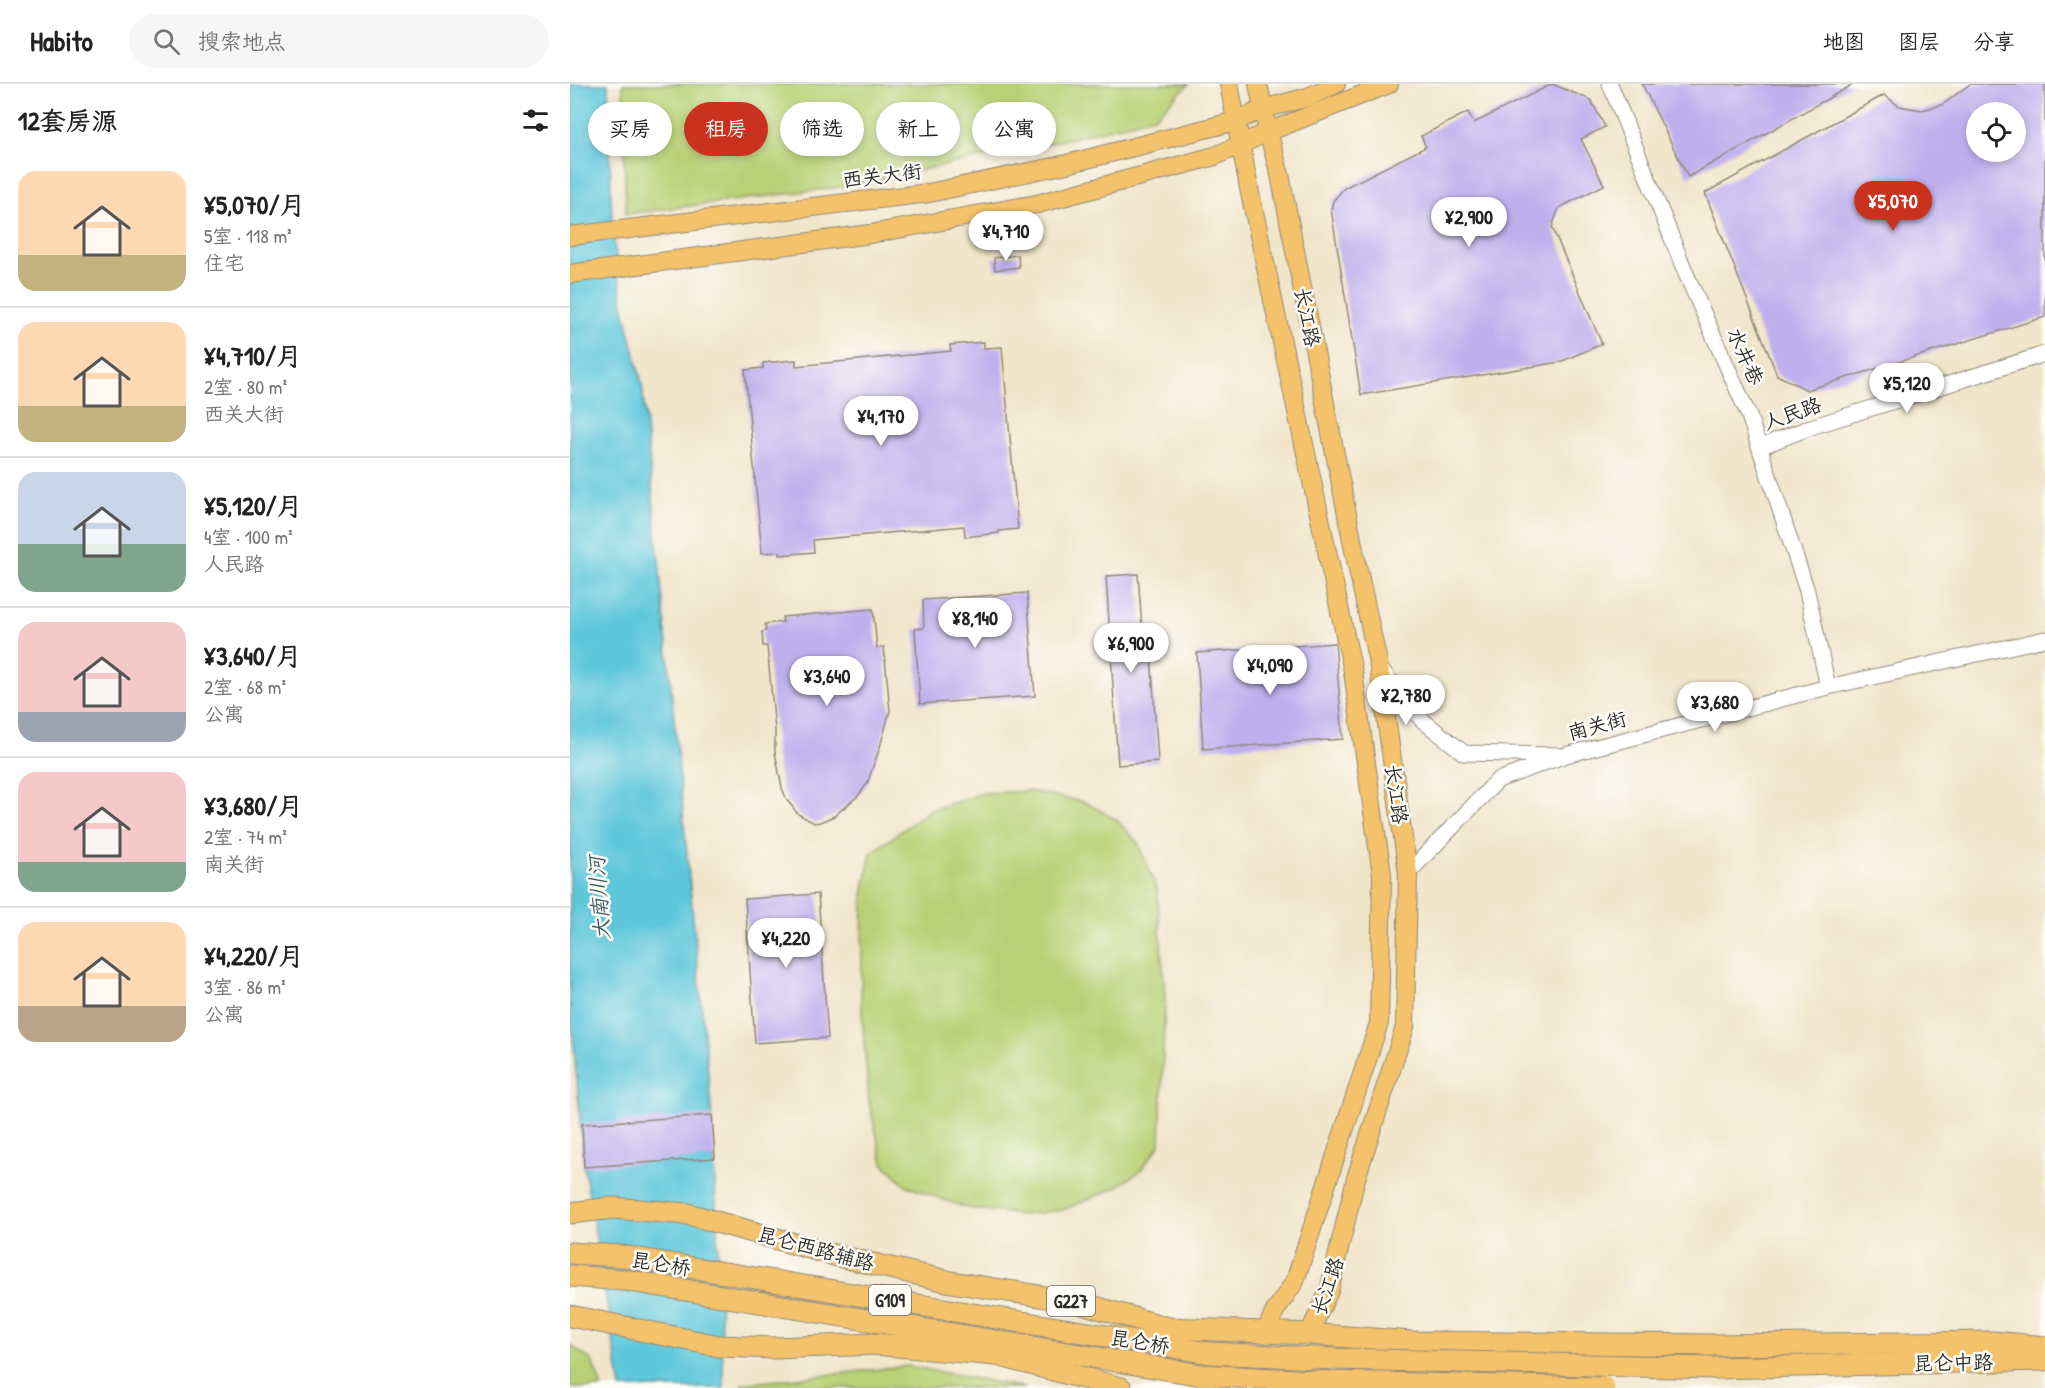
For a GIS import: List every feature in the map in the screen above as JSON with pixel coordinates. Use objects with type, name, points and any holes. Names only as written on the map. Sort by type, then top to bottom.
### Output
[{"type":"highway","name":"昆仑西路辅路","points":[[570,1213],[613,1208],[688,1214],[834,1255],[951,1282],[1077,1302],[1169,1328],[1423,1342],[1713,1345],[1993,1342],[2045,1347]]},
{"type":"highway","name":"昆仑桥","points":[[570,1253],[622,1256],[1209,1353],[1335,1359],[1716,1368]]},
{"type":"highway","name":"昆仑桥","points":[[570,1276],[624,1280],[1202,1375],[1331,1382],[1604,1388]]},
{"type":"highway","points":[[570,1316],[719,1346],[775,1348],[875,1344],[996,1355],[1121,1388]]},
{"type":"highway","points":[[1236,1388],[1265,1333]]},
{"type":"highway","name":"长江路","points":[[1282,1388],[1309,1334]]},
{"type":"highway","name":"昆仑中路","points":[[1716,1368],[2045,1360]]},
{"type":"main road","name":"长江路","points":[[1229,84],[1252,205],[1353,672],[1382,875],[1379,1023],[1295,1281],[1275,1311],[1265,1333]]},
{"type":"main road","name":"长江路","points":[[1258,84],[1280,175],[1379,668],[1408,873],[1405,1027],[1356,1178],[1329,1291],[1309,1334]]},
{"type":"main road","name":"西关大街","points":[[570,236],[929,193],[1067,164],[1236,121],[1263,109],[1308,98],[1335,84]]},
{"type":"main road","points":[[570,274],[870,234],[1037,204],[1215,156],[1268,132],[1389,84]]},
{"type":"street","name":"水井巷","points":[[1610,84],[1687,276],[1749,416],[1807,591],[1828,687]]},
{"type":"street","name":"人民路","points":[[1760,447],[1811,427],[2045,354]]},
{"type":"street","name":"南关街","points":[[1408,873],[1498,780],[1566,755],[1828,687],[2045,639]]},
{"type":"street","points":[[1379,668],[1422,720],[1464,753],[1566,755]]},
{"type":"street","points":[[1993,1342],[2045,1338]]},
{"type":"green space","points":[[623,84],[1189,84],[1154,117],[1056,142],[1056,102],[972,102],[972,156],[988,156],[841,187],[626,214],[625,156],[672,156],[672,102],[623,102]]},
{"type":"green space","points":[[1029,791],[1084,802],[1116,819],[1138,843],[1157,890],[1165,995],[1160,1145],[1139,1172],[1115,1188],[1063,1210],[1022,1215],[967,1208],[907,1186],[883,1163],[869,1102],[861,1000],[863,895],[871,853],[930,810],[983,793]]},
{"type":"green space","points":[[570,1345],[592,1361],[602,1388],[570,1388]]},
{"type":"green space","points":[[908,1366],[1026,1388],[742,1388],[742,1384]]},
{"type":"water","name":"大南川河","points":[[570,84],[608,84],[609,102],[588,102],[588,156],[610,156],[612,226],[622,300],[642,384],[712,1115],[724,1388],[621,1388],[584,1167],[570,1002]]},
{"type":"building","points":[[1552,84],[1591,100],[1605,127],[1581,139],[1604,185],[1559,208],[1552,227],[1602,344],[1560,362],[1361,395],[1331,209],[1333,201],[1344,188],[1426,147],[1421,136],[1468,112],[1474,123]]},
{"type":"building","points":[[1642,84],[1854,84],[1688,177]]},
{"type":"building","points":[[1970,84],[2045,84],[2045,317],[1807,390],[1777,375],[1705,193],[1884,95],[1899,106],[1922,110],[1942,105]]},
{"type":"building","points":[[1018,255],[1019,267],[995,270],[994,258]]},
{"type":"building","points":[[984,342],[984,348],[1002,347],[1018,529],[965,537],[964,526],[813,540],[814,552],[780,555],[780,552],[762,553],[745,370],[763,368],[763,363],[796,360],[796,366],[951,351],[950,345]]},
{"type":"building","points":[[1138,574],[1144,654],[1151,653],[1158,762],[1118,765],[1106,576]]},
{"type":"building","points":[[1027,593],[1035,696],[920,704],[915,629],[924,628],[923,600]]},
{"type":"building","points":[[873,609],[877,648],[884,647],[890,711],[867,784],[858,796],[834,816],[814,823],[798,814],[787,800],[782,788],[775,752],[767,646],[763,646],[762,632],[766,631],[765,624],[783,622],[782,617]]},
{"type":"building","points":[[1335,643],[1343,739],[1203,749],[1197,653]]},
{"type":"building","points":[[818,894],[828,1038],[755,1043],[745,899]]},
{"type":"building","points":[[712,1115],[715,1158],[584,1167],[582,1124]]}]
